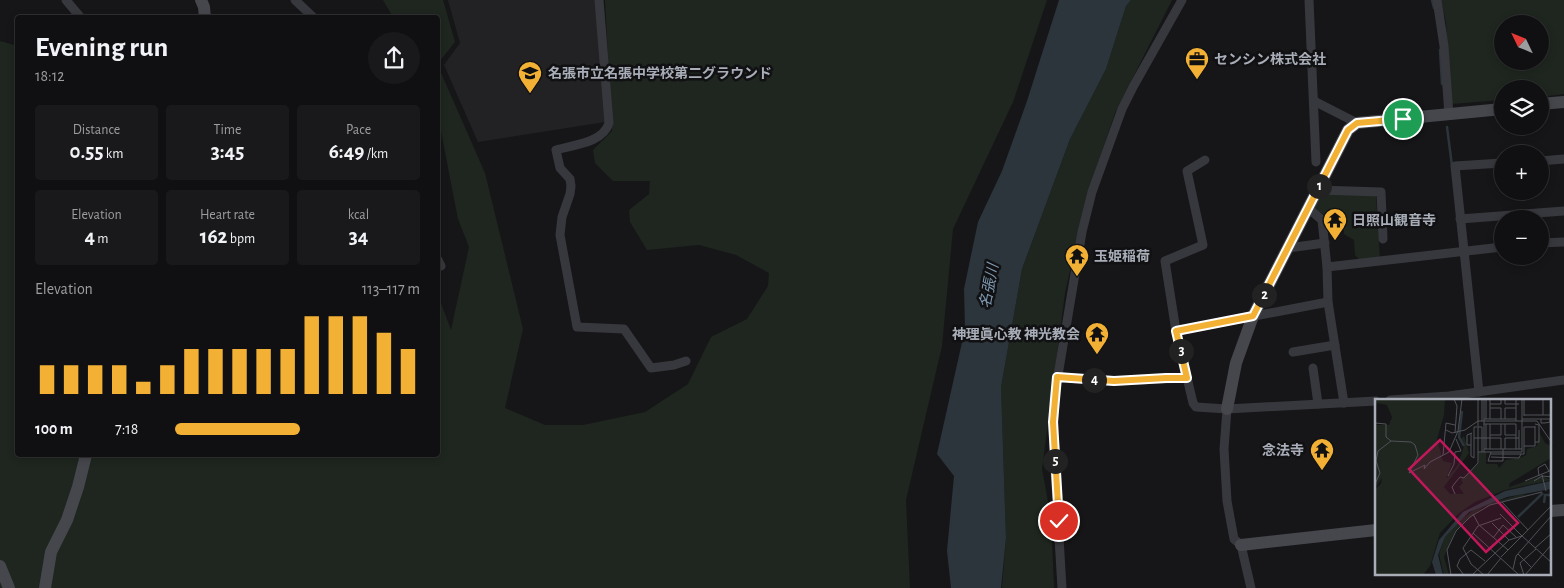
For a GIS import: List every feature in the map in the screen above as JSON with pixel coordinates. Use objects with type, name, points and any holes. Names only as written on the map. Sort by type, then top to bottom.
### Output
[{"type":"street","points":[[66,0],[78,15]]},
{"type":"street","points":[[201,0],[204,15]]},
{"type":"street","points":[[294,0],[311,15]]},
{"type":"street","points":[[599,0],[608,128],[599,137],[556,150],[560,168],[570,179],[571,186],[562,217],[560,236],[577,327],[624,330],[651,368],[674,365],[686,361]]},
{"type":"street","points":[[1062,588],[1053,422],[1057,377],[1082,232],[1092,192],[1122,109],[1182,0]]},
{"type":"street","points":[[1309,0],[1316,162]]},
{"type":"street","points":[[1437,0],[1444,46],[1450,115]]},
{"type":"street","points":[[1314,101],[1357,123],[1494,110]]},
{"type":"street","points":[[1549,103],[1564,102]]},
{"type":"street","points":[[1251,588],[1241,545],[1234,539],[1227,501],[1224,449],[1227,409],[1236,363],[1253,316],[1342,137],[1357,123]]},
{"type":"street","points":[[1549,160],[1564,159],[1564,165]]},
{"type":"street","points":[[1205,160],[1187,170],[1203,245],[1165,261],[1176,331],[1193,404],[1196,407],[1227,409],[1375,401]]},
{"type":"street","points":[[1479,392],[1455,166],[1494,164]]},
{"type":"street","points":[[1317,190],[1381,192],[1383,239]]},
{"type":"street","points":[[1308,208],[1322,220],[1327,267],[1328,302],[1344,402]]},
{"type":"street","points":[[1460,219],[1564,211]]},
{"type":"street","points":[[1549,243],[1564,242]]},
{"type":"street","points":[[1288,248],[1325,243]]},
{"type":"street","points":[[1327,267],[1494,248]]},
{"type":"street","points":[[1176,331],[1328,302]]},
{"type":"street","points":[[1293,352],[1335,344]]},
{"type":"street","points":[[1313,368],[1318,404]]},
{"type":"street","points":[[1057,377],[1114,381],[1187,378]]},
{"type":"street","points":[[1401,399],[1479,392],[1564,380]]},
{"type":"street","points":[[45,588],[51,552],[67,520],[86,457]]},
{"type":"street","points":[[1241,545],[1375,530]]},
{"type":"street","points":[[0,566],[9,588]]},
{"type":"shaded area","points":[[383,0],[443,0],[455,42],[440,61],[440,15],[392,15]]},
{"type":"shaded area","name":"名張市立名張中学校第二グラウンド","points":[[448,0],[598,0],[605,122],[478,142],[444,65],[460,43]]},
{"type":"shaded area","points":[[605,0],[1047,0],[1013,102],[953,229],[942,346],[906,500],[910,588],[0,588],[0,41],[15,45],[15,457],[440,457],[440,300],[451,330],[469,247],[458,219],[440,126],[440,71],[485,173],[523,329],[505,408],[545,425],[583,425],[645,412],[688,384],[711,337],[747,319],[768,286],[769,273],[736,255],[699,245],[647,250],[630,222],[629,210],[649,194],[650,181],[613,181],[595,163],[593,150],[612,131]]},
{"type":"shaded area","points":[[1131,0],[1172,0],[1115,113],[1086,199],[1065,293],[1042,469],[1051,518],[1054,588],[1002,588],[1006,538],[1001,387],[1022,269],[1070,139],[1106,69],[1126,6]]},
{"type":"shaded area","points":[[1441,0],[1564,0],[1564,94],[1549,96],[1549,80],[1494,80],[1494,101],[1451,104],[1446,22]]},
{"type":"shaded area","points":[[1319,192],[1376,196],[1380,259],[1360,260],[1355,255],[1354,240],[1344,234],[1344,213],[1323,214],[1311,206]]},
{"type":"water","name":"名張川","points":[[1059,0],[1131,0],[1126,6],[1106,69],[1070,139],[1022,269],[1001,387],[1006,538],[1001,588],[951,588],[947,551],[954,476],[937,454],[965,329],[964,289],[978,222],[1002,171],[1027,101]]},
{"type":"waterway","points":[[1432,0],[1434,8]]},
{"type":"waterway","points":[[1440,50],[1442,84]]},
{"type":"waterway","points":[[1447,127],[1452,166]]},
{"type":"place","name":"センシン株式会社","points":[[1197,80]]},
{"type":"place","name":"名張市立名張中学校第二グラウンド","points":[[530,94]]},
{"type":"place","name":"日照山観音寺","points":[[1335,241]]},
{"type":"place","name":"玉姫稲荷","points":[[1077,277]]},
{"type":"place","name":"神理眞心教 神光教会","points":[[1097,355]]},
{"type":"place","name":"念法寺","points":[[1322,471]]},
{"type":"route","points":[[1059,521],[1053,422],[1057,377],[1114,381],[1187,378],[1176,331],[1253,316],[1342,137],[1357,123],[1403,119]]}]
